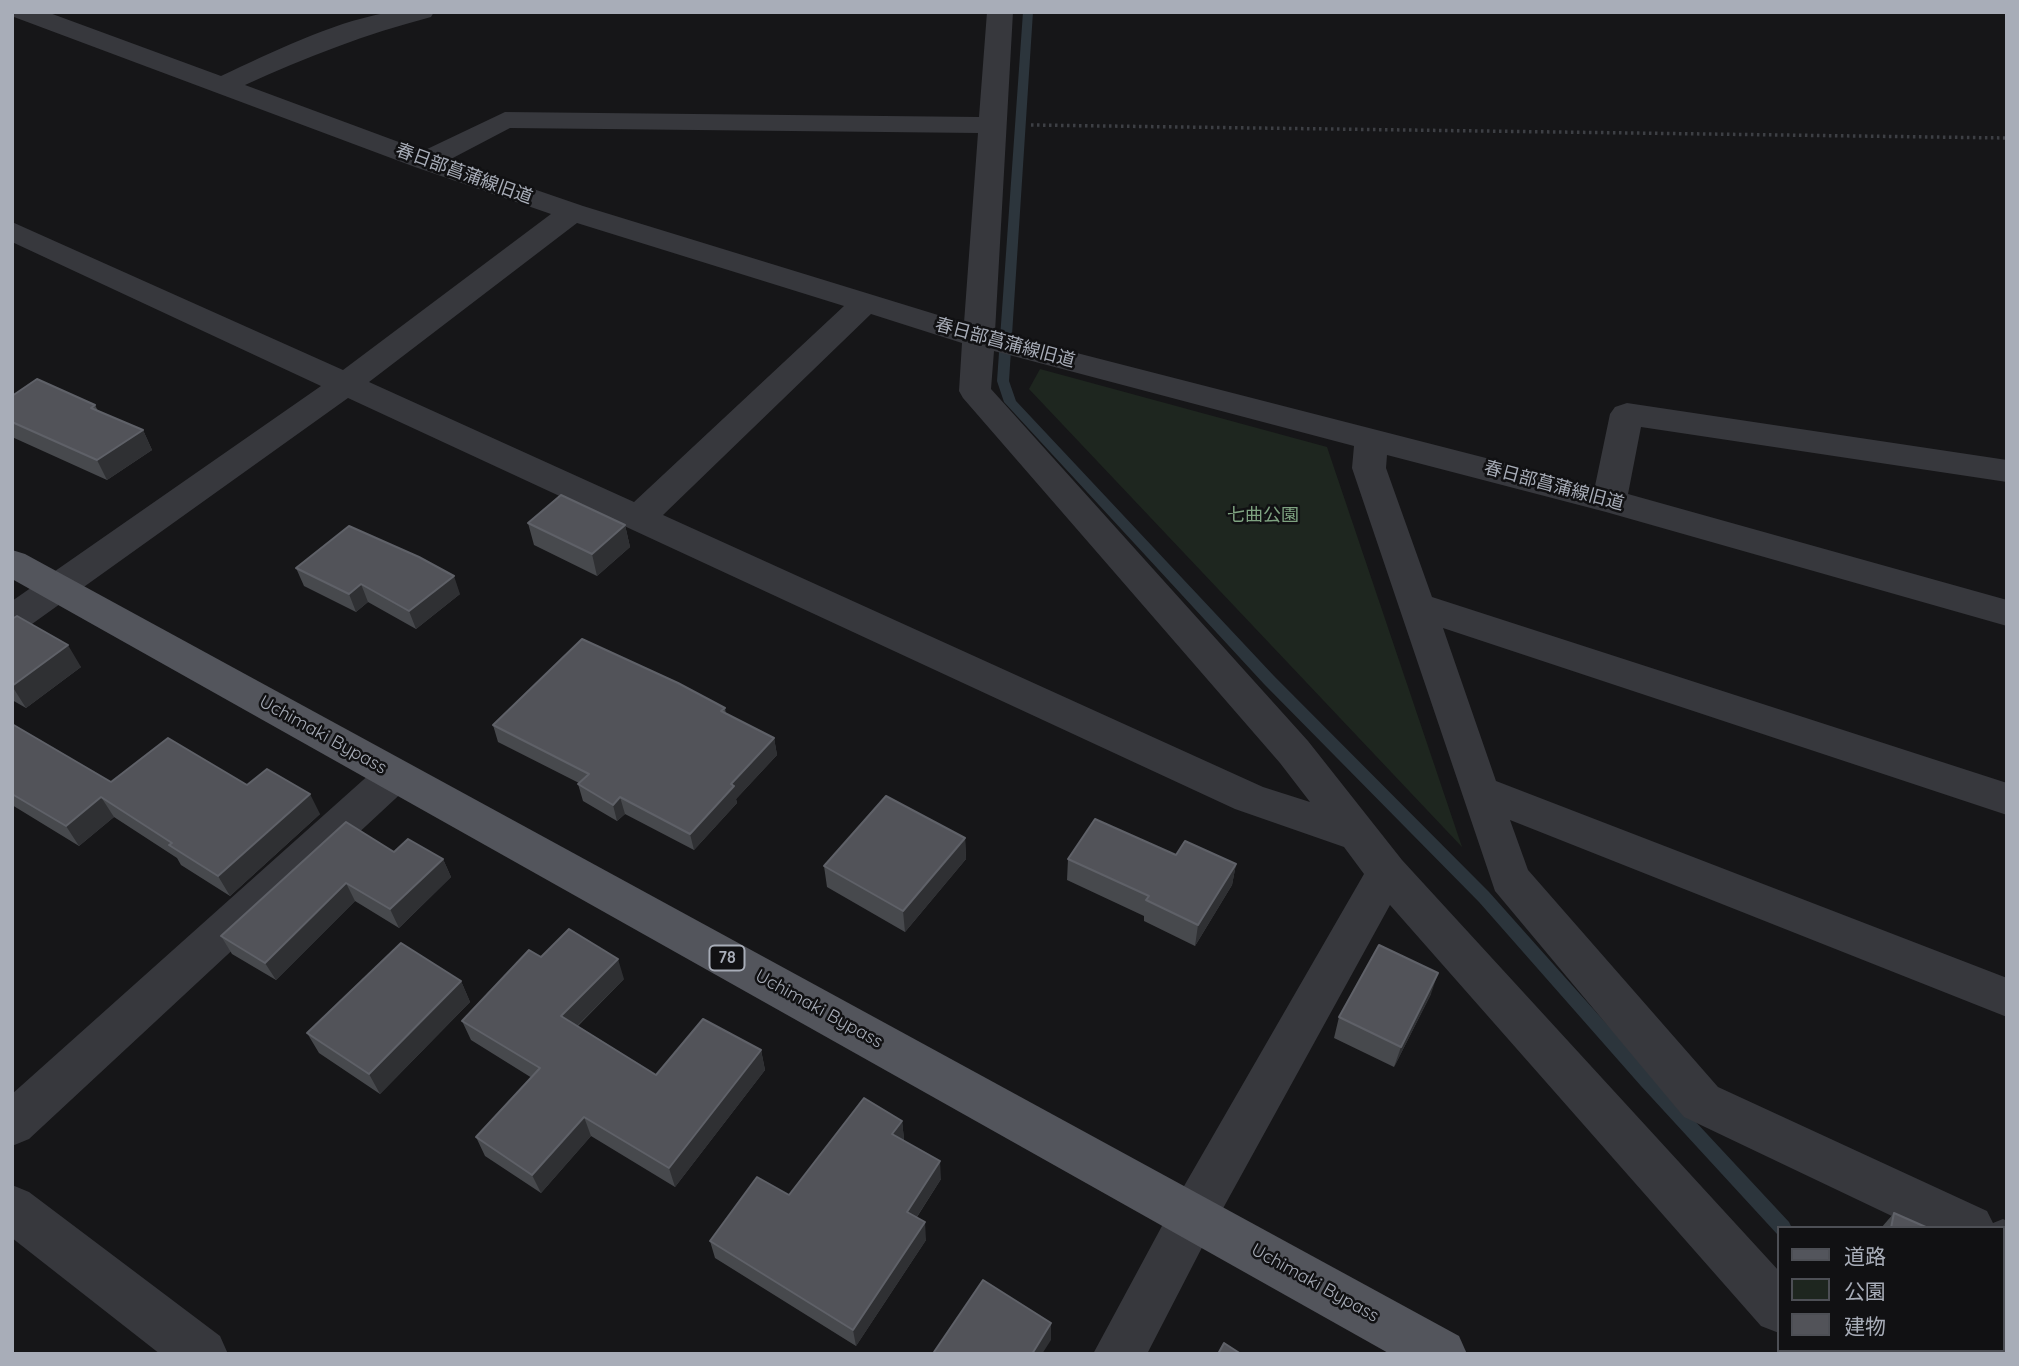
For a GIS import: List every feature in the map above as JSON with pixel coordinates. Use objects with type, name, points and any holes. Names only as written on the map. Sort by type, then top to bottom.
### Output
[{"type":"main road","name":"Uchimaki Bypass","points":[[12,563],[1441,1354]]},
{"type":"street","points":[[12,18],[23,12]]},
{"type":"street","name":"春日部菖蒲線旧道","points":[[23,12],[425,161],[573,212],[980,338],[1609,501],[2007,613]]},
{"type":"street","points":[[224,85],[309,45],[389,18],[422,12]]},
{"type":"street","points":[[1000,12],[975,391],[1294,752],[1387,872],[1778,1307]]},
{"type":"street","points":[[425,161],[505,120],[993,125]]},
{"type":"street","points":[[12,620],[347,383],[573,212]]},
{"type":"street","points":[[12,231],[1249,798],[1355,834]]},
{"type":"street","points":[[638,518],[865,303]]},
{"type":"street","points":[[1609,501],[1627,414],[2007,471]]},
{"type":"street","points":[[1372,438],[1369,468],[1510,879],[1701,1102],[1966,1226]]},
{"type":"street","points":[[1417,606],[2007,799]]},
{"type":"street","points":[[12,1124],[396,775]]},
{"type":"street","points":[[1480,791],[2007,998]]},
{"type":"street","points":[[1119,1354],[1193,1216],[1387,872]]},
{"type":"street","points":[[12,1208],[202,1354]]},
{"type":"path","points":[[993,125],[2007,138]]},
{"type":"green space","name":"七曲公園","points":[[1040,369],[1327,447],[1462,847],[1029,389]]},
{"type":"building","points":[[37,379],[95,405],[91,408],[143,430],[97,460],[12,422],[12,396]]},
{"type":"building","points":[[561,495],[625,525],[592,554],[528,523]]},
{"type":"building","points":[[349,526],[419,557],[454,576],[409,611],[361,584],[349,594],[296,568]]},
{"type":"building","points":[[17,616],[68,645],[12,686],[12,619]]},
{"type":"building","points":[[582,639],[678,683],[725,708],[721,711],[774,738],[690,834],[620,797],[613,805],[578,784],[589,774],[493,725]]},
{"type":"building","points":[[12,724],[111,782],[168,738],[247,785],[267,769],[310,794],[218,876],[101,797],[66,826],[12,794]]},
{"type":"building","points":[[886,796],[965,838],[903,911],[824,866]]},
{"type":"building","points":[[1095,819],[1176,855],[1185,841],[1236,864],[1198,925],[1146,900],[1149,896],[1068,859]]},
{"type":"building","points":[[346,822],[394,852],[408,839],[443,859],[390,909],[346,883],[265,963],[221,936]]},
{"type":"building","points":[[569,929],[618,959],[561,1016],[656,1075],[703,1019],[761,1050],[669,1168],[584,1117],[532,1175],[476,1137],[540,1068],[462,1021],[529,950],[541,957]]},
{"type":"building","points":[[401,943],[461,981],[369,1074],[307,1033]]},
{"type":"building","points":[[1379,945],[1438,973],[1401,1047],[1339,1017]]},
{"type":"building","points":[[864,1098],[902,1121],[892,1134],[940,1161],[907,1212],[925,1222],[853,1330],[710,1241],[757,1177],[789,1195]]},
{"type":"building","points":[[1894,1213],[1923,1226],[1891,1226]]},
{"type":"building","points":[[2007,1276],[2007,1354],[1978,1354],[2005,1352]]},
{"type":"building","points":[[983,1280],[1051,1323],[1032,1354],[934,1352]]},
{"type":"building","points":[[1224,1343],[1241,1354],[1218,1354]]},
{"type":"waterway","points":[[1028,12],[1003,381],[1010,402],[1269,680],[1484,897],[1647,1081],[1781,1226]]}]
